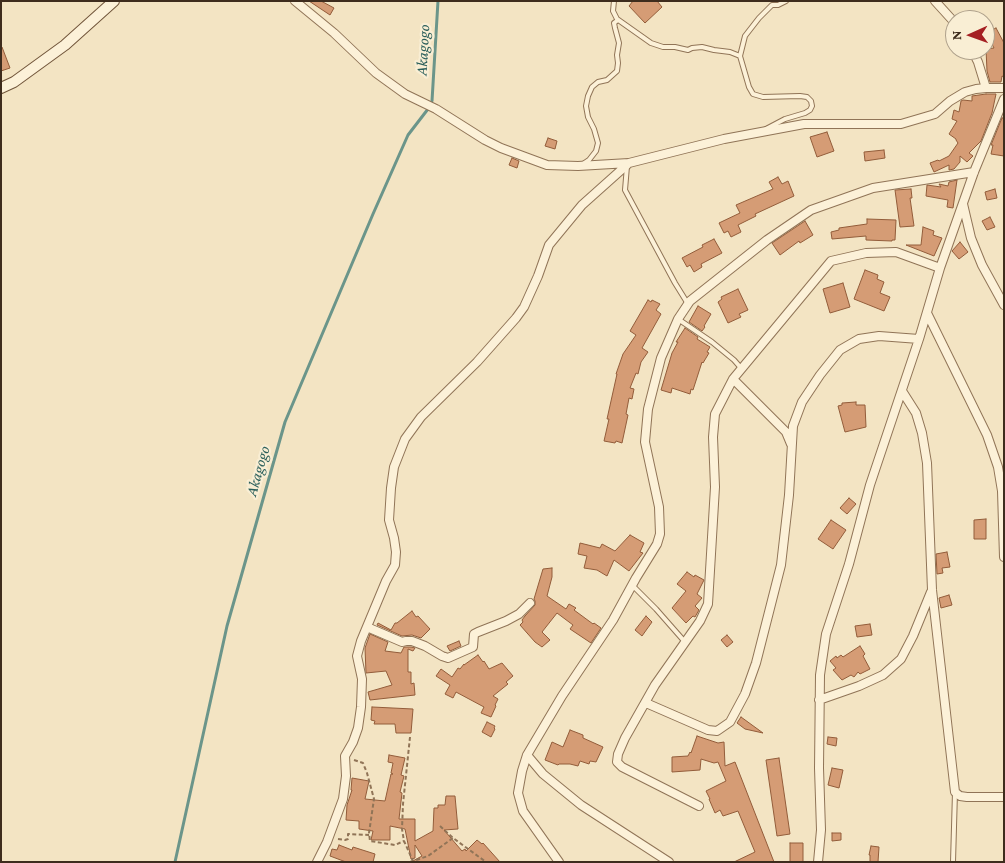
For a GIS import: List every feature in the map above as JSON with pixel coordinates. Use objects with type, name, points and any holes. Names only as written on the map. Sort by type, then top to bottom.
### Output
[{"type":"main road","points":[[1,88],[14,82],[65,45],[114,1]]},
{"type":"street","points":[[295,1],[334,33],[376,72],[405,94],[436,109],[501,148],[547,165],[628,164],[724,139],[804,124],[901,124],[934,114],[965,92],[976,89],[1004,88]]},
{"type":"street","points":[[935,1],[945,12]]},
{"type":"street","points":[[977,60],[986,88]]},
{"type":"street","points":[[818,862],[821,830],[819,700],[820,675],[826,634],[849,564],[870,486],[919,339],[940,268],[974,172],[1001,113],[1004,99]]},
{"type":"street","points":[[317,862],[343,799],[346,776],[345,756],[358,728],[362,707],[362,679],[358,656],[361,640],[395,564],[396,552],[389,520],[391,488],[394,466],[405,439],[421,417],[477,362],[516,318],[524,307],[538,276],[548,245],[582,205],[628,164]]},
{"type":"street","points":[[559,862],[523,812],[518,793],[527,755],[562,696],[613,620],[654,550],[660,534],[659,507],[645,442],[647,417],[661,358],[678,319],[690,301],[767,240],[811,210],[873,188],[974,172]]},
{"type":"street","points":[[963,204],[971,238],[982,265],[1004,305]]},
{"type":"street","points":[[698,806],[617,762],[618,754],[655,685],[700,622],[708,604],[715,487],[713,437],[715,414],[733,379],[831,261],[866,253],[896,252],[940,268]]},
{"type":"street","points":[[927,313],[987,435],[998,467],[1002,491],[1004,557]]},
{"type":"street","points":[[646,703],[708,730],[717,731],[730,722],[745,694],[756,663],[781,565],[789,495],[793,426],[802,402],[840,350],[859,339],[879,336],[919,339]]},
{"type":"street","points":[[733,379],[786,432],[791,445]]},
{"type":"street","points":[[902,391],[916,413],[928,463],[932,590],[955,792],[960,796],[966,797],[1004,797]]},
{"type":"street","points":[[786,432],[793,426]]},
{"type":"street","points":[[819,700],[859,686],[883,675],[901,659],[913,636],[932,590]]},
{"type":"street","points":[[367,627],[402,642],[412,641],[448,658],[473,647],[474,634],[519,614],[530,603]]},
{"type":"street","points":[[527,755],[543,774],[581,805],[669,862]]},
{"type":"lane","points":[[614,1],[613,11],[618,20],[651,43],[663,47],[688,50],[702,47],[730,52],[740,56]]},
{"type":"lane","points":[[762,132],[785,119],[805,113],[812,106],[811,101],[807,97],[763,97],[753,94],[749,87],[740,56],[744,36],[759,18],[772,5],[778,5],[786,1]]},
{"type":"lane","points":[[578,166],[589,160],[596,151],[598,143],[586,106],[592,87],[598,82],[607,80],[617,71],[619,43],[614,23],[618,20]]},
{"type":"lane","points":[[628,164],[625,190],[688,304]]},
{"type":"lane","points":[[678,319],[712,342],[742,368]]},
{"type":"lane","points":[[632,585],[656,609],[685,643]]},
{"type":"lane","points":[[953,862],[955,792]]},
{"type":"path","points":[[410,737],[402,830],[412,861],[428,856],[453,838]]},
{"type":"path","points":[[345,756],[363,763],[367,773],[374,799],[370,841],[395,845],[404,841]]},
{"type":"path","points":[[440,826],[486,862]]},
{"type":"path","points":[[328,838],[345,840],[348,839],[348,834],[370,836]]},
{"type":"building","points":[[309,1],[321,1],[334,8],[330,15]]},
{"type":"building","points":[[633,1],[657,1],[662,7],[645,23],[629,6]]},
{"type":"building","points":[[995,28],[1004,43],[1004,77],[1002,76],[1001,82],[990,82],[987,71],[986,60],[995,60]]},
{"type":"building","points":[[1,47],[10,68],[1,71]]},
{"type":"building","points":[[996,94],[992,113],[981,141],[969,153],[973,156],[967,162],[960,156],[960,162],[954,169],[949,170],[949,165],[934,172],[930,163],[949,156],[958,143],[949,134],[957,121],[952,119],[954,110],[959,112],[961,101],[963,100],[972,101],[972,96]]},
{"type":"building","points":[[1002,118],[1004,118],[1004,156],[991,154],[993,145],[991,145]]},
{"type":"building","points":[[827,132],[834,151],[817,157],[810,137]]},
{"type":"building","points":[[548,138],[557,141],[555,149],[545,146]]},
{"type":"building","points":[[884,150],[885,158],[865,161],[864,152]]},
{"type":"building","points":[[512,158],[519,161],[517,168],[509,165]]},
{"type":"building","points":[[778,177],[782,184],[788,181],[794,196],[755,214],[756,216],[738,225],[741,232],[731,237],[728,231],[724,233],[719,223],[740,213],[736,205],[773,189],[769,182]]},
{"type":"building","points":[[957,180],[953,208],[947,207],[948,200],[926,196],[927,185],[941,187],[939,184],[948,186],[949,182]]},
{"type":"building","points":[[911,189],[912,198],[910,198],[914,226],[900,227],[895,190]]},
{"type":"building","points":[[995,189],[997,198],[987,200],[985,192]]},
{"type":"building","points":[[990,217],[995,227],[987,230],[982,221]]},
{"type":"building","points":[[867,219],[896,220],[895,240],[866,240],[866,236],[832,239],[831,232],[839,230],[839,228],[867,224]]},
{"type":"building","points":[[805,221],[813,235],[800,243],[799,241],[780,255],[772,243]]},
{"type":"building","points":[[923,227],[934,231],[933,235],[942,238],[934,256],[906,245],[921,245]]},
{"type":"building","points":[[714,239],[722,253],[701,264],[702,267],[694,272],[690,265],[687,267],[682,258]]},
{"type":"building","points":[[960,242],[968,252],[959,259],[952,251]]},
{"type":"building","points":[[865,270],[878,275],[877,279],[884,282],[880,293],[890,297],[884,311],[854,299]]},
{"type":"building","points":[[843,283],[850,307],[830,313],[823,289]]},
{"type":"building","points":[[738,289],[748,310],[739,314],[741,317],[728,323],[718,302],[722,299],[721,297]]},
{"type":"building","points":[[648,300],[660,304],[656,310],[661,314],[642,348],[648,352],[641,362],[638,374],[636,373],[630,388],[634,389],[632,399],[629,398],[626,414],[628,415],[622,443],[604,441],[616,374],[623,354],[636,335],[630,331]]},
{"type":"building","points":[[698,306],[711,314],[702,331],[689,322]]},
{"type":"building","points":[[685,328],[710,347],[707,352],[709,353],[702,362],[690,394],[672,388],[671,393],[661,390],[672,353],[678,342],[676,342]]},
{"type":"building","points":[[856,402],[856,405],[865,405],[866,427],[845,432],[838,406],[842,405],[842,403]]},
{"type":"building","points":[[849,498],[856,504],[847,514],[840,508]]},
{"type":"building","points":[[986,519],[986,539],[974,539],[974,520]]},
{"type":"building","points":[[831,520],[846,530],[833,549],[818,539]]},
{"type":"building","points":[[630,535],[644,543],[640,552],[643,553],[629,571],[614,560],[607,576],[597,570],[584,568],[587,556],[578,554],[580,543],[600,548],[602,544],[615,551]]},
{"type":"building","points":[[947,552],[950,567],[942,568],[943,573],[937,574],[936,554]]},
{"type":"building","points":[[552,568],[552,577],[547,596],[566,609],[569,604],[576,608],[574,610],[601,628],[591,643],[570,629],[573,625],[557,613],[542,632],[550,640],[542,647],[520,625],[535,605],[534,599],[543,569]]},
{"type":"building","points":[[687,572],[694,577],[695,575],[704,580],[697,594],[702,598],[695,606],[699,610],[695,617],[693,616],[686,623],[672,608],[686,591],[677,584]]},
{"type":"building","points":[[949,595],[952,605],[941,608],[939,598]]},
{"type":"building","points":[[412,611],[430,629],[421,638],[412,635],[402,636],[377,625],[378,623],[391,630],[395,623]]},
{"type":"building","points":[[646,616],[652,622],[642,636],[635,630]]},
{"type":"building","points":[[870,624],[872,635],[857,637],[855,626]]},
{"type":"building","points":[[370,634],[388,642],[385,651],[401,653],[404,647],[415,648],[413,651],[408,649],[408,672],[411,672],[411,684],[414,683],[415,695],[370,700],[368,692],[392,685],[386,671],[366,673],[365,648]]},
{"type":"building","points":[[727,635],[733,642],[727,647],[721,640]]},
{"type":"building","points":[[459,641],[461,646],[450,651],[447,646]]},
{"type":"building","points":[[860,646],[870,669],[860,674],[858,672],[854,677],[851,675],[842,680],[833,670],[836,668],[830,661],[836,656],[837,658],[841,655],[843,657]]},
{"type":"building","points":[[478,655],[489,669],[502,663],[513,676],[506,682],[508,684],[493,696],[498,699],[491,717],[481,713],[484,707],[456,692],[453,698],[445,694],[450,685],[436,676],[441,669],[452,677],[458,668],[460,669]]},
{"type":"building","points":[[372,707],[413,709],[411,733],[396,733],[395,724],[374,724],[375,721],[371,720]]},
{"type":"building","points":[[741,717],[763,733],[745,729],[737,723]]},
{"type":"building","points":[[487,722],[495,726],[491,737],[482,732]]},
{"type":"building","points":[[570,730],[583,735],[583,738],[603,747],[596,762],[590,761],[589,764],[580,761],[578,766],[570,764],[558,765],[545,760],[552,742],[563,747]]},
{"type":"building","points":[[697,736],[718,743],[724,742],[725,766],[735,762],[774,862],[734,862],[755,852],[738,811],[723,816],[720,810],[715,813],[709,799],[706,791],[726,781],[718,762],[714,763],[701,759],[700,770],[672,772],[672,757],[688,756],[691,753]]},
{"type":"building","points":[[828,737],[837,738],[836,746],[827,744]]},
{"type":"building","points":[[389,755],[405,758],[401,775],[404,776],[400,792],[402,793],[399,819],[415,819],[415,841],[433,831],[434,808],[438,808],[438,805],[445,805],[446,796],[455,796],[458,829],[444,830],[462,851],[465,849],[466,851],[477,840],[483,843],[500,862],[411,862],[422,856],[415,845],[415,858],[411,859],[405,829],[390,826],[390,840],[371,840],[373,831],[359,829],[359,821],[346,820],[347,805],[352,790],[352,778],[369,781],[365,799],[385,801],[391,774],[393,774],[391,773],[393,763],[388,762]]},
{"type":"building","points":[[779,758],[790,834],[777,836],[766,760]]},
{"type":"building","points":[[832,768],[843,770],[839,788],[828,785]]},
{"type":"building","points":[[832,833],[841,833],[841,840],[832,841]]},
{"type":"building","points":[[790,843],[803,843],[803,862],[790,862]]},
{"type":"building","points":[[339,845],[352,850],[353,847],[375,854],[373,862],[346,862],[330,856],[332,849],[337,850]]},
{"type":"building","points":[[871,846],[879,847],[878,862],[870,862]]},
{"type":"waterway","name":"Akagogo","points":[[432,101],[438,1]]},
{"type":"waterway","name":"Akagogo","points":[[175,862],[227,626],[285,422],[408,135],[428,109]]}]
